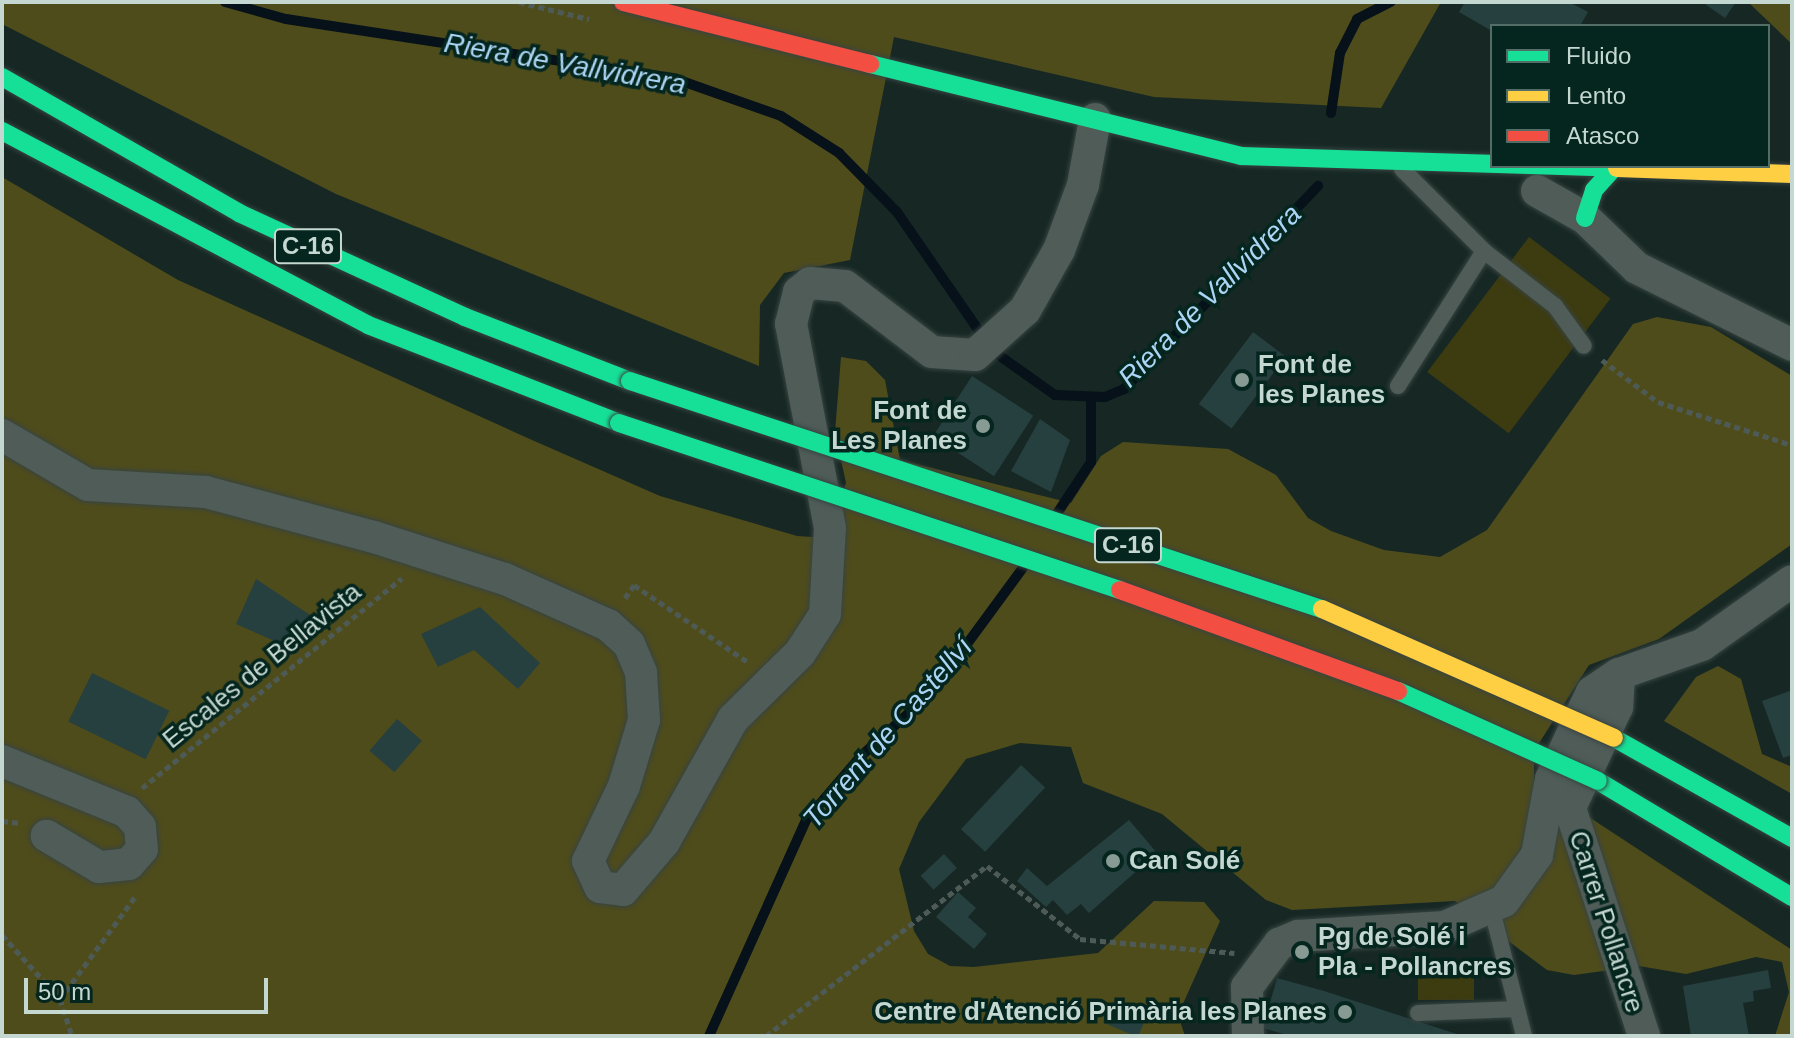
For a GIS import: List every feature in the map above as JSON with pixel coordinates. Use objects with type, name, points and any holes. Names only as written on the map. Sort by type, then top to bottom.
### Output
[{"type":"main road","points":[[623,2],[1241,156],[1398,165],[1490,166]]},
{"type":"main road","name":"C-16","points":[[2,77],[239,213],[465,317],[630,381],[1317,607],[1614,738],[1792,838]]},
{"type":"main road","points":[[1107,122],[1227,130]]},
{"type":"main road","name":"C-16","points":[[2,131],[368,325],[619,423],[1259,637],[1481,723],[1598,781],[1792,897]]},
{"type":"main road","points":[[1383,139],[1490,153]]},
{"type":"main road","points":[[1441,166],[1569,201]]},
{"type":"main road","points":[[1569,201],[1574,168]]},
{"type":"main road","points":[[1569,201],[1574,168]]},
{"type":"main road","points":[[1587,168],[1792,174]]},
{"type":"main road","points":[[1569,201],[1612,170]]},
{"type":"street","points":[[2,435],[88,485],[206,492],[432,554],[608,625],[629,644],[646,695],[624,786],[590,846],[589,873],[607,891],[638,878],[685,808],[712,749],[814,636],[832,588],[830,528],[791,324],[799,292],[810,283],[845,286],[932,352],[975,355],[1003,335],[1059,250],[1107,122]]},
{"type":"street","points":[[1569,201],[1637,268],[1792,345]]},
{"type":"street","points":[[1248,1036],[1244,997],[1267,956],[1298,936],[1428,930],[1492,910],[1537,855],[1551,779],[1569,735],[1592,692],[1619,674],[1702,645],[1792,581]]},
{"type":"street","name":"Carrer Pollancre","points":[[1619,674],[1617,707],[1570,808],[1644,1036]]},
{"type":"street","points":[[2,761],[116,809],[140,827],[137,860],[99,867],[47,836]]},
{"type":"lane","points":[[1398,165],[1484,251],[1555,306],[1584,346]]},
{"type":"lane","points":[[1398,386],[1484,251]]},
{"type":"lane","points":[[1492,910],[1524,1036]]},
{"type":"lane","points":[[1418,1013],[1517,1009]]},
{"type":"path","points":[[1584,346],[1658,402],[1792,445]]},
{"type":"path","name":"Escales de Bellavista","points":[[116,809],[432,554]]},
{"type":"path","points":[[608,625],[634,585],[773,679]]},
{"type":"path","points":[[60,999],[142,885],[137,860]]},
{"type":"path","points":[[766,1036],[987,866],[1080,939],[1267,956]]},
{"type":"path","points":[[2,935],[60,999],[72,1036]]},
{"type":"shaded area","points":[[2,2],[1441,2],[1381,108],[1154,97],[894,37],[850,260],[784,273],[760,305],[759,366],[336,194],[2,24]]},
{"type":"shaded area","points":[[1748,2],[1792,2],[1792,44]]},
{"type":"shaded area","points":[[2,177],[178,280],[532,440],[660,496],[797,536],[828,538],[846,483],[835,432],[841,357],[866,361],[885,380],[900,460],[1071,503],[1101,456],[1123,442],[1228,449],[1276,475],[1308,518],[1331,531],[1384,550],[1440,557],[1487,530],[1633,324],[1657,317],[1711,327],[1792,376],[1792,544],[1659,639],[1589,665],[1534,751],[1534,781],[1792,950],[1792,1036],[1775,1036],[1789,992],[1782,962],[1756,957],[1686,974],[1639,966],[1574,975],[1547,970],[1455,901],[1292,910],[1266,900],[1162,814],[1083,783],[1071,747],[1020,743],[966,759],[919,822],[899,869],[914,931],[928,954],[950,966],[974,967],[1098,953],[1154,901],[1204,902],[1220,921],[1178,1015],[1185,1036],[2,1036]]},
{"type":"shaded area","points":[[1529,237],[1610,298],[1509,433],[1427,372]]},
{"type":"shaded area","points":[[1718,666],[1741,679],[1762,754],[1792,767],[1792,794],[1664,721],[1696,677]]},
{"type":"shaded area","points":[[1418,964],[1474,964],[1474,1000],[1418,1000]]},
{"type":"building","points":[[1465,2],[1569,2],[1588,12],[1581,24],[1490,24],[1490,30],[1459,12]]},
{"type":"building","points":[[1702,2],[1736,2],[1725,18]]},
{"type":"building","name":"Font de les Planes","points":[[1253,332],[1286,357],[1232,429],[1199,404]]},
{"type":"building","name":"Font de Les Planes","points":[[972,376],[1033,416],[994,476],[933,436]]},
{"type":"building","name":"Font de Les Planes","points":[[1040,419],[1070,440],[1051,492],[1011,471]]},
{"type":"building","points":[[256,579],[310,615],[295,650],[236,624]]},
{"type":"building","points":[[480,607],[540,663],[518,689],[474,650],[438,667],[421,634]]},
{"type":"building","points":[[92,673],[169,711],[146,759],[68,722]]},
{"type":"building","points":[[1792,690],[1792,755],[1783,758],[1762,701]]},
{"type":"building","points":[[397,719],[422,741],[394,772],[369,751]]},
{"type":"building","points":[[1021,765],[1045,788],[985,852],[961,829]]},
{"type":"building","name":"Can Solé","points":[[1129,820],[1157,853],[1089,913],[1081,904],[1067,915],[1053,900],[1046,907],[1017,881],[1027,868],[1047,886]]},
{"type":"building","points":[[944,854],[957,868],[934,890],[921,876]]},
{"type":"building","points":[[958,892],[976,908],[968,917],[987,934],[974,949],[936,917]]},
{"type":"building","points":[[1768,970],[1771,988],[1753,991],[1754,1001],[1743,1003],[1749,1036],[1691,1036],[1683,986]]},
{"type":"building","points":[[1277,978],[1463,1036],[1290,1036],[1263,1028]]},
{"type":"building","points":[[1111,1003],[1146,1018],[1138,1036],[1103,1022]]},
{"type":"waterway","name":"Riera de Vallvidrera","points":[[225,2],[286,19],[676,79],[781,116],[839,153],[897,212],[993,351],[1055,395],[1105,397],[1124,389],[1318,186]]},
{"type":"waterway","name":"Riera de Vallvidrera","points":[[1331,113],[1340,53],[1357,19],[1391,2]]},
{"type":"waterway","name":"Torrent de Castellví","points":[[1058,512],[1091,462],[1091,397]]},
{"type":"waterway","name":"Torrent de Castellví","points":[[709,1036],[806,820],[861,756],[931,693],[1022,569]]},
{"type":"traffic: fast","points":[[870,64],[1241,156],[1490,164]]},
{"type":"traffic: fast","points":[[2,77],[239,213],[465,317],[630,381]]},
{"type":"traffic: fast","points":[[2,131],[368,325],[619,423]]},
{"type":"traffic: fast","points":[[1585,218],[1594,190],[1612,170]]},
{"type":"traffic: fast","points":[[630,381],[1322,609]]},
{"type":"traffic: fast","points":[[619,423],[1120,590]]},
{"type":"traffic: fast","points":[[1398,691],[1598,781]]},
{"type":"traffic: fast","points":[[1614,738],[1792,838]]},
{"type":"traffic: fast","points":[[1598,781],[1792,897]]},
{"type":"traffic: slow","points":[[1617,168],[1792,174]]},
{"type":"traffic: slow","points":[[1322,609],[1614,738]]},
{"type":"traffic: jam","points":[[623,2],[870,64]]},
{"type":"traffic: jam","points":[[1120,590],[1398,691]]},
{"type":"place","name":"Font de les Planes","points":[[1242,380]]},
{"type":"place","name":"Font de Les Planes","points":[[983,426]]},
{"type":"place","name":"Can Solé","points":[[1113,861]]},
{"type":"place","name":"Pg de Solé i Pla - Pollancres","points":[[1302,952]]},
{"type":"place","name":"Centre d'Atenció Primària les Planes","points":[[1345,1012]]}]
